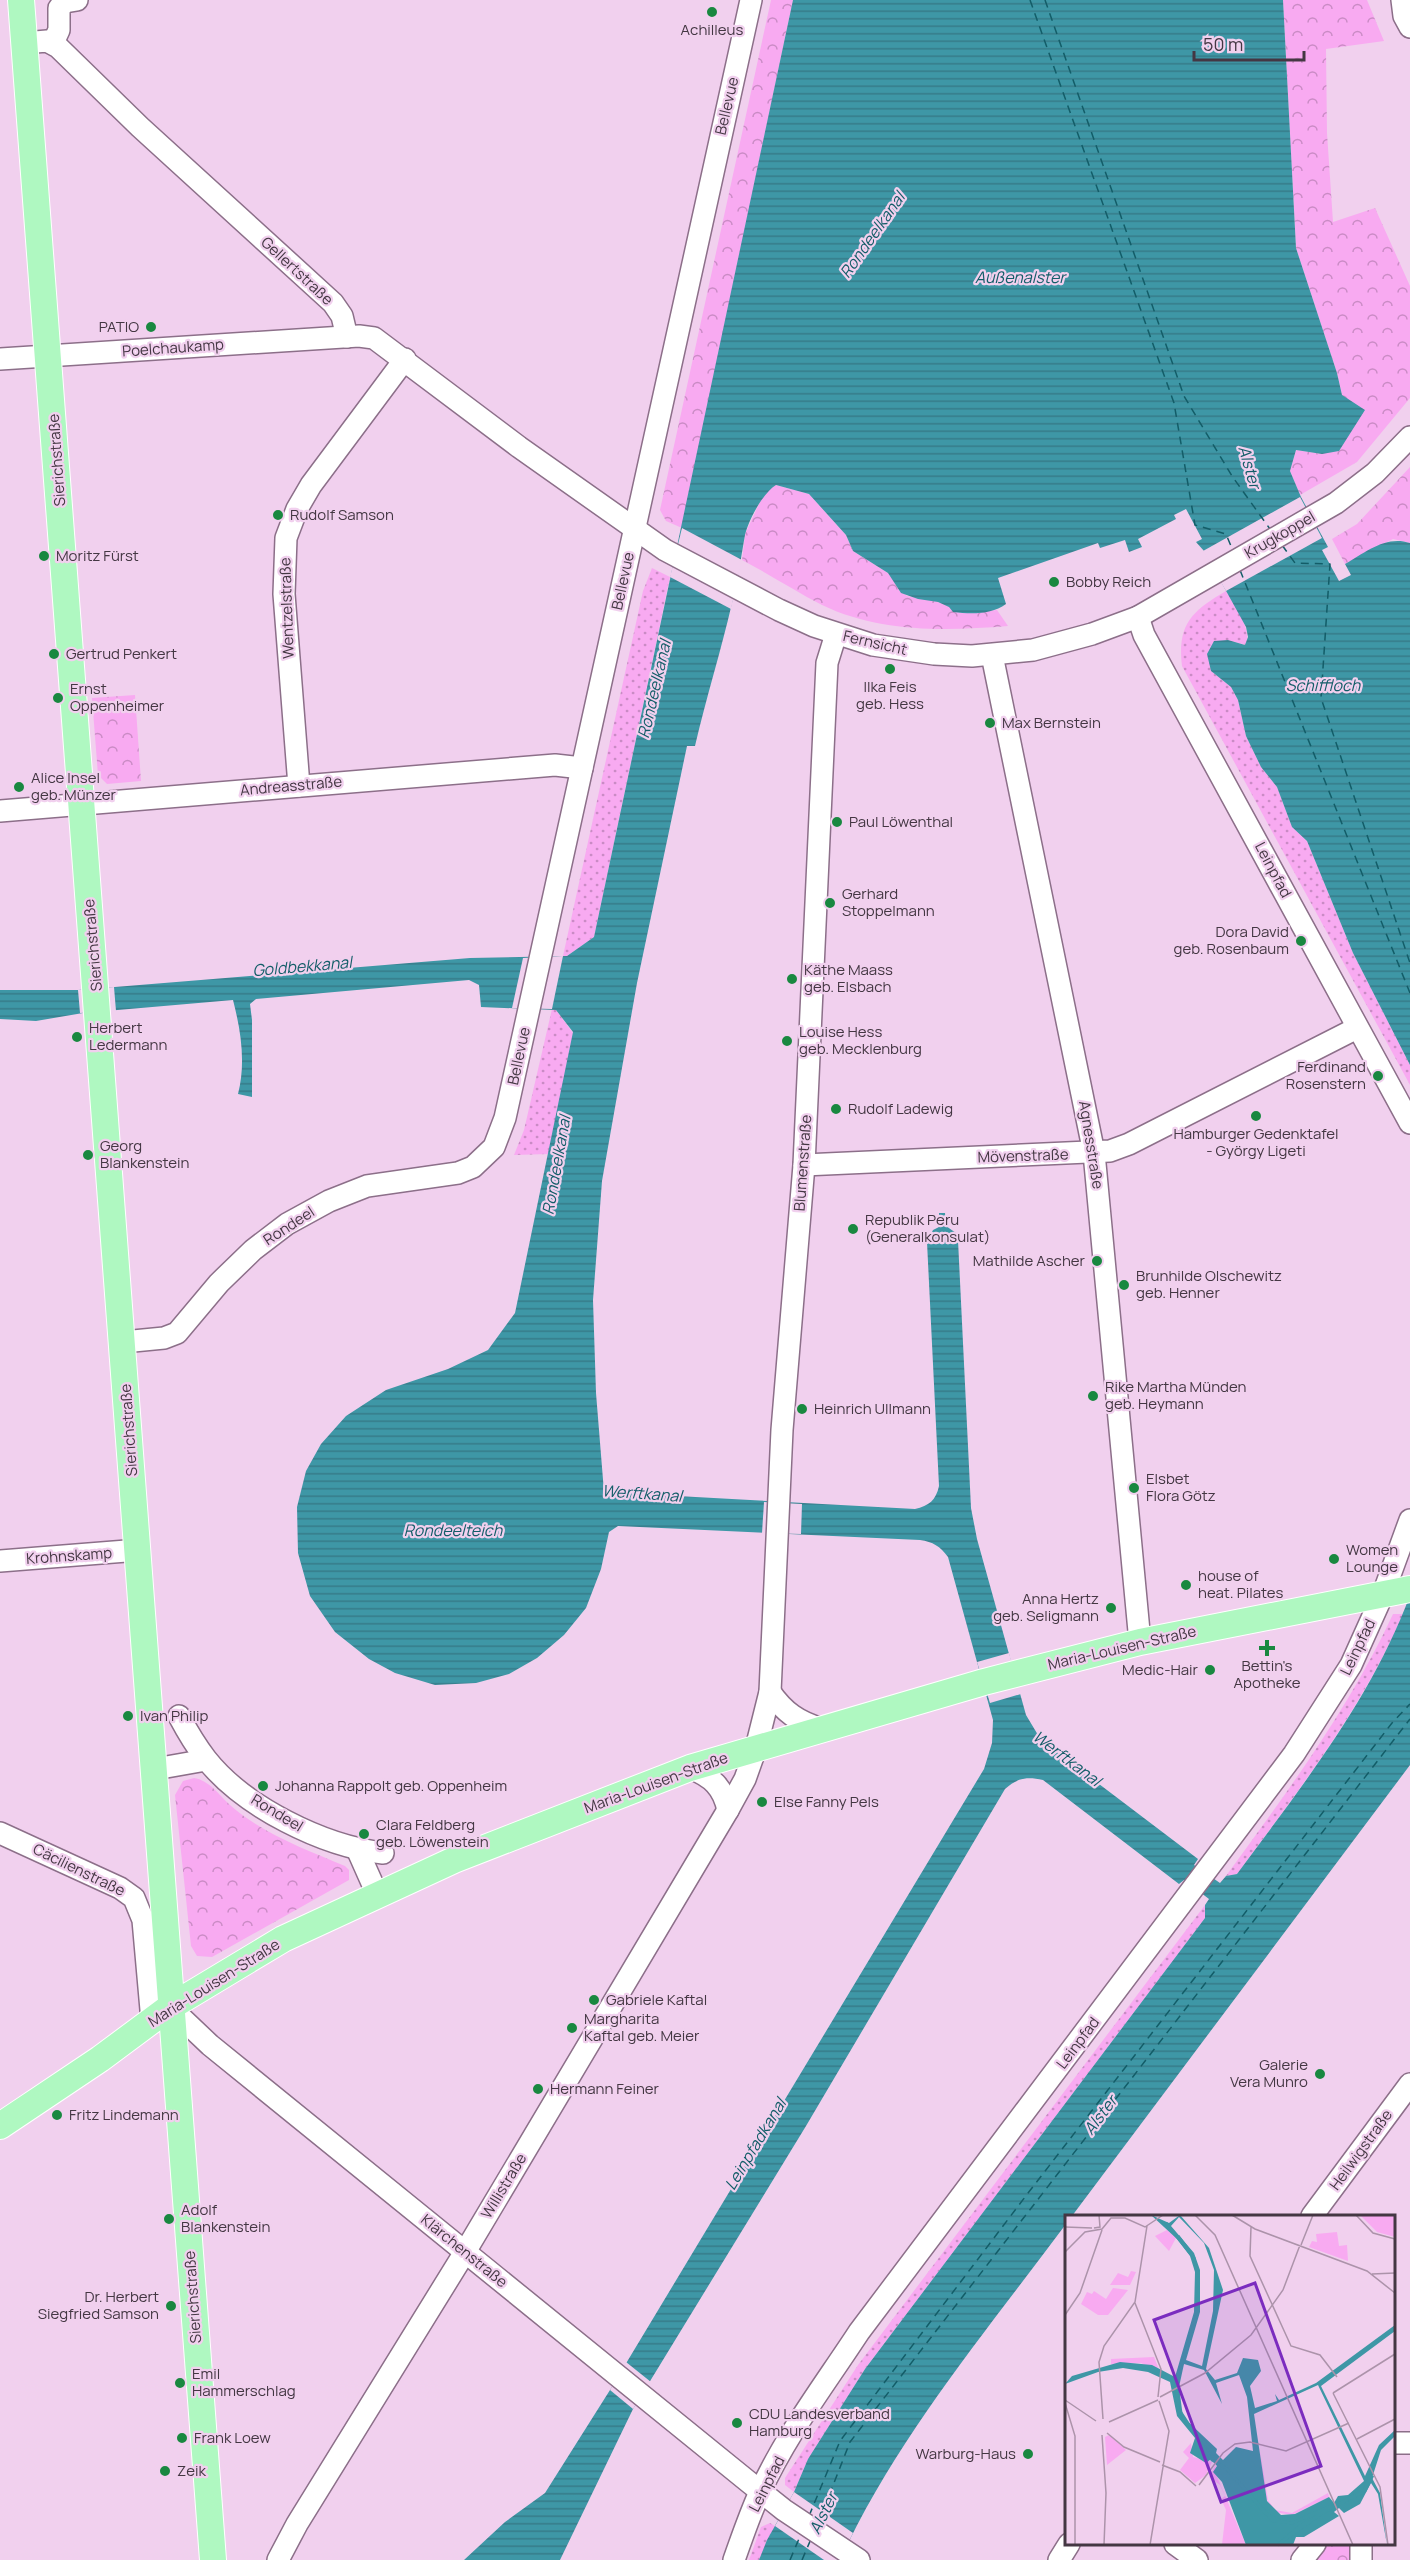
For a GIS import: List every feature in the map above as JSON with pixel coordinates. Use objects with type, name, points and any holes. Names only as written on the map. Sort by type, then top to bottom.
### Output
[{"type":"main road","name":"Sierichstraße","points":[[21,0],[164,1890],[161,2014],[213,2560]]},
{"type":"main road","name":"Maria-Louisen-Straße","points":[[0,2126],[161,2014],[283,1939],[454,1860],[690,1768],[984,1682],[1140,1642],[1410,1589]]},
{"type":"street","points":[[24,43],[53,43],[59,30],[59,8],[65,2],[77,0]]},
{"type":"street","name":"Bellevue","points":[[485,1158],[494,1148],[502,1129],[751,0]]},
{"type":"street","points":[[1402,0],[1404,16],[1410,27]]},
{"type":"street","name":"Gellertstraße","points":[[53,43],[140,127],[333,303],[342,316],[347,337]]},
{"type":"street","points":[[347,337],[374,338],[405,359],[512,442],[633,527]]},
{"type":"street","name":"Poelchaukamp","points":[[0,359],[347,337]]},
{"type":"street","name":"Wentzelstraße","points":[[299,786],[284,594],[286,538],[297,508],[311,484],[405,359]]},
{"type":"street","name":"Krugkoppel","points":[[1138,617],[1312,518],[1356,490],[1410,437]]},
{"type":"street","name":"Fernsicht","points":[[633,527],[675,555],[794,617],[836,634],[908,651],[953,656],[992,655],[1054,646],[1138,617]]},
{"type":"street","name":"Leinpfad","points":[[1138,617],[1144,635],[1410,1123]]},
{"type":"street","name":"Blumenstraße","points":[[756,1748],[770,1692],[782,1430],[804,1165],[827,663],[836,634]]},
{"type":"street","name":"Agnesstraße","points":[[992,655],[1094,1153],[1140,1642]]},
{"type":"street","name":"Andreasstraße","points":[[0,812],[555,765],[582,768]]},
{"type":"street","name":"Mövenstraße","points":[[804,1165],[1110,1151],[1129,1144],[1357,1029]]},
{"type":"street","name":"Rondeel","points":[[123,1342],[162,1339],[177,1333],[212,1291],[253,1250],[287,1224],[329,1201],[367,1186],[458,1173],[473,1167],[485,1158]]},
{"type":"street","name":"Leinpfad","points":[[734,2560],[760,2491],[809,2407],[860,2332],[1201,1881],[1294,1754],[1334,1694],[1351,1665],[1383,1594],[1410,1520]]},
{"type":"street","name":"Krohnskamp","points":[[0,1561],[139,1550]]},
{"type":"street","points":[[770,1692],[782,1708],[793,1717],[822,1729]]},
{"type":"street","name":"Rondeel","points":[[179,1716],[207,1760],[244,1794],[285,1822],[338,1844],[383,1853]]},
{"type":"street","name":"Willistraße","points":[[278,2560],[297,2524],[465,2252],[728,1810],[745,1779],[756,1748]]},
{"type":"street","points":[[155,1769],[207,1760]]},
{"type":"street","points":[[690,1768],[703,1773],[719,1786],[728,1810]]},
{"type":"street","name":"Cäcilienstraße","points":[[0,1833],[128,1893],[138,1904],[143,1920]]},
{"type":"street","points":[[357,1849],[377,1894]]},
{"type":"street","points":[[143,1920],[164,1890]]},
{"type":"street","name":"Sierichstraße","points":[[143,1920],[161,2014]]},
{"type":"street","name":"Klärchenstraße","points":[[161,2014],[210,2045],[784,2510],[852,2555]]},
{"type":"street","name":"Heilwigstraße","points":[[1313,2215],[1410,2084]]},
{"type":"street","points":[[1395,2443],[1410,2442]]},
{"type":"street","points":[[1059,2560],[1068,2545]]},
{"type":"street","points":[[1176,2545],[1197,2560]]},
{"type":"street","points":[[1302,2560],[1314,2545]]},
{"type":"green space","points":[[771,0],[793,0],[682,528],[666,521],[660,510]]},
{"type":"green space","points":[[1283,0],[1367,0],[1384,41],[1326,49],[1327,133],[1333,222],[1375,208],[1410,286],[1410,398],[1357,462],[1300,495],[1290,471],[1296,450],[1322,454],[1342,395],[1296,248]]},
{"type":"green space","points":[[1410,467],[1410,543],[1393,539],[1345,564],[1332,539],[1357,524]]},
{"type":"green space","points":[[776,485],[809,494],[846,535],[853,551],[888,573],[907,596],[929,599],[969,613],[997,610],[1008,626],[937,629],[867,621],[822,605],[742,560],[745,534],[765,491]]},
{"type":"green space","points":[[652,568],[670,577],[594,937],[567,956],[563,956],[643,591]]},
{"type":"green space","points":[[1226,591],[1247,631],[1246,645],[1228,640],[1211,671],[1231,687],[1238,700],[1246,736],[1261,767],[1277,787],[1292,827],[1307,841],[1353,953],[1410,1065],[1410,1085],[1182,666],[1182,639],[1189,620],[1204,605]]},
{"type":"green space","points":[[135,695],[141,781],[107,784],[98,775],[92,698]]},
{"type":"green space","points":[[552,1009],[556,1010],[573,1033],[549,1154],[514,1155],[524,1130]]},
{"type":"green space","points":[[1393,1614],[1403,1614],[1387,1649],[1349,1716],[1306,1780],[1237,1874],[1226,1876],[1316,1749],[1357,1683]]},
{"type":"green space","points":[[194,1778],[209,1785],[230,1805],[256,1824],[285,1840],[345,1866],[349,1870],[349,1880],[212,1957],[197,1956],[191,1946],[175,1795],[183,1781]]},
{"type":"green space","points":[[1205,1905],[1205,1918],[865,2369],[808,2459],[794,2492],[785,2485],[785,2478],[858,2365]]},
{"type":"green space","points":[[770,2523],[775,2526],[759,2560],[749,2560],[761,2527]]},
{"type":"green space","points":[[1322,2545],[1354,2545],[1354,2560],[1311,2560]]},
{"type":"water","points":[[793,0],[1283,0],[1296,248],[1342,395],[1365,410],[1339,451],[1322,454],[1296,450],[1290,471],[1328,547],[1322,550],[1339,581],[1351,575],[1345,564],[1368,550],[1393,541],[1410,543],[1410,1065],[1353,953],[1307,841],[1292,827],[1277,787],[1261,767],[1246,736],[1238,700],[1231,687],[1211,671],[1207,654],[1214,641],[1228,640],[1245,645],[1248,637],[1246,627],[1204,551],[1196,542],[1202,539],[1186,509],[1174,515],[1176,519],[1138,539],[1142,547],[1129,552],[1125,540],[1100,548],[1098,543],[998,578],[1006,604],[987,612],[967,613],[953,612],[949,607],[938,602],[918,599],[901,593],[888,573],[853,551],[846,535],[809,494],[776,485],[762,500],[747,529],[734,594],[695,746],[687,746],[637,983],[602,1181],[593,1300],[596,1393],[604,1492],[915,1509],[931,1502],[939,1486],[927,1242],[933,1230],[939,1227],[939,1213],[945,1213],[946,1226],[956,1233],[958,1240],[971,1508],[977,1539],[1026,1715],[1041,1740],[1198,1859],[1194,1865],[1220,1883],[1226,1876],[1237,1874],[1334,1740],[1376,1670],[1410,1595],[1410,1765],[1073,2215],[1065,2215],[1065,2225],[915,2428],[863,2515],[840,2560],[759,2560],[767,2540],[794,2492],[808,2459],[865,2369],[1205,1918],[1205,1905],[1209,1899],[1184,1880],[1179,1884],[1043,1780],[1023,1779],[1005,1789],[806,2126],[633,2409],[560,2560],[464,2560],[505,2522],[545,2493],[610,2390],[984,1769],[992,1743],[993,1720],[948,1557],[936,1545],[920,1540],[618,1526],[609,1532],[601,1569],[586,1608],[564,1635],[537,1658],[509,1674],[476,1683],[435,1685],[395,1673],[369,1659],[335,1632],[310,1596],[298,1553],[297,1507],[306,1471],[321,1444],[346,1416],[386,1390],[448,1369],[488,1350],[515,1313],[573,1032],[556,1010],[481,1007],[479,985],[469,980],[256,999],[250,1004],[252,1097],[238,1094],[242,1071],[241,1047],[233,1000],[83,1013],[36,1021],[0,1019],[0,990],[78,990],[470,958],[567,956],[594,937]]},
{"type":"pier","points":[[1300,497],[1322,538],[1226,591],[1203,551]]},
{"type":"pier","points":[[682,528],[742,560],[731,609],[670,577]]},
{"type":"pier","points":[[563,956],[552,1009],[512,1008],[523,958]]},
{"type":"pier","points":[[114,987],[116,1011],[80,1013],[78,990]]},
{"type":"pier","points":[[764,1502],[802,1504],[801,1534],[762,1533]]},
{"type":"pier","points":[[1009,1653],[1021,1694],[990,1703],[977,1662]]},
{"type":"pier","points":[[626,2362],[651,2382],[633,2409],[610,2390]]},
{"type":"pier","points":[[794,2492],[853,2533],[840,2560],[824,2560],[775,2526]]},
{"type":"ferry route","points":[[1030,0],[1174,403],[1195,525],[1226,534],[1233,551]]},
{"type":"ferry route","points":[[1045,0],[1184,396],[1232,476],[1270,529]]},
{"type":"ferry route","points":[[1282,545],[1295,563],[1330,564],[1321,698],[1410,963]]},
{"type":"ferry route","points":[[1240,570],[1410,993]]},
{"type":"ferry route","points":[[809,2516],[840,2441],[1025,2197],[1392,1723],[1410,1704]]},
{"type":"ferry route","points":[[819,2521],[850,2442],[1410,1719]]},
{"type":"ferry route","points":[[790,2560],[801,2534]]},
{"type":"ferry route","points":[[802,2560],[811,2539]]},
{"type":"place","name":"Achilleus","points":[[712,12]]},
{"type":"place","name":"PATIO","points":[[151,327]]},
{"type":"place","name":"Rudolf Samson","points":[[278,515]]},
{"type":"place","name":"Moritz Fürst","points":[[44,556]]},
{"type":"place","name":"Bobby Reich","points":[[1054,582]]},
{"type":"place","name":"Gertrud Penkert","points":[[54,654]]},
{"type":"place","name":"Ilka Feis geb. Hess","points":[[890,669]]},
{"type":"place","name":"Ernst Oppenheimer","points":[[58,698]]},
{"type":"place","name":"Max Bernstein","points":[[990,723]]},
{"type":"place","name":"Alice Insel geb. Münzer","points":[[19,787]]},
{"type":"place","name":"Paul Löwenthal","points":[[837,822]]},
{"type":"place","name":"Gerhard Stoppelmann","points":[[830,903]]},
{"type":"place","name":"Dora David geb. Rosenbaum","points":[[1301,941]]},
{"type":"place","name":"Käthe Maass geb. Elsbach","points":[[792,979]]},
{"type":"place","name":"Herbert Ledermann","points":[[77,1037]]},
{"type":"place","name":"Louise Hess geb. Mecklenburg","points":[[787,1041]]},
{"type":"place","name":"Ferdinand Rosenstern","points":[[1378,1076]]},
{"type":"place","name":"Rudolf Ladewig","points":[[836,1109]]},
{"type":"place","name":"Hamburger Gedenktafel - György Ligeti","points":[[1256,1116]]},
{"type":"place","name":"Georg Blankenstein","points":[[88,1155]]},
{"type":"place","name":"Republik Peru (Generalkonsulat)","points":[[853,1229]]},
{"type":"place","name":"Mathilde Ascher","points":[[1097,1261]]},
{"type":"place","name":"Brunhilde Olschewitz geb. Henner","points":[[1124,1285]]},
{"type":"place","name":"Rike Martha Münden geb. Heymann","points":[[1093,1396]]},
{"type":"place","name":"Heinrich Ullmann","points":[[802,1409]]},
{"type":"place","name":"Elsbet Flora Götz","points":[[1134,1488]]},
{"type":"place","name":"Women Lounge","points":[[1334,1559]]},
{"type":"place","name":"house of heat. Pilates","points":[[1186,1585]]},
{"type":"place","name":"Anna Hertz geb. Seligmann","points":[[1111,1608]]},
{"type":"place","name":"Bettin's Apotheke","points":[[1267,1648]]},
{"type":"place","name":"Medic-Hair","points":[[1210,1670]]},
{"type":"place","name":"Ivan Philip","points":[[128,1716]]},
{"type":"place","name":"Johanna Rappolt geb. Oppenheim","points":[[263,1786]]},
{"type":"place","name":"Else Fanny Pels","points":[[762,1802]]},
{"type":"place","name":"Clara Feldberg geb. Löwenstein","points":[[364,1834]]},
{"type":"place","name":"Gabriele Kaftal","points":[[594,2000]]},
{"type":"place","name":"Margharita Kaftal geb. Meier","points":[[572,2028]]},
{"type":"place","name":"Galerie Vera Munro","points":[[1320,2074]]},
{"type":"place","name":"Hermann Feiner","points":[[538,2089]]},
{"type":"place","name":"Fritz Lindemann","points":[[57,2115]]},
{"type":"place","name":"Adolf Blankenstein","points":[[169,2219]]},
{"type":"place","name":"Dr. Herbert Siegfried Samson","points":[[171,2306]]},
{"type":"place","name":"Emil Hammerschlag","points":[[180,2383]]},
{"type":"place","name":"CDU Landesverband Hamburg","points":[[737,2423]]},
{"type":"place","name":"Frank Loew","points":[[182,2438]]},
{"type":"place","name":"Warburg-Haus","points":[[1028,2454]]},
{"type":"place","name":"Zeik","points":[[165,2471]]},
{"type":"water label","name":"Rondeelkanal","points":[[872,235]]},
{"type":"water label","name":"Außenalster","points":[[1020,277]]},
{"type":"water label","name":"Alster","points":[[1250,467]]},
{"type":"water label","name":"Schiffloch","points":[[1323,685]]},
{"type":"water label","name":"Rondeelkanal","points":[[654,689]]},
{"type":"water label","name":"Goldbekkanal","points":[[302,966]]},
{"type":"water label","name":"Rondeelkanal","points":[[556,1165]]},
{"type":"water label","name":"Werftkanal","points":[[642,1493]]},
{"type":"water label","name":"Rondeelteich","points":[[453,1530]]},
{"type":"water label","name":"Werftkanal","points":[[1067,1758]]},
{"type":"water label","name":"Alster","points":[[1100,2115]]},
{"type":"water label","name":"Leinpfadkanal","points":[[755,2144]]},
{"type":"water label","name":"Alster","points":[[823,2513]]}]
